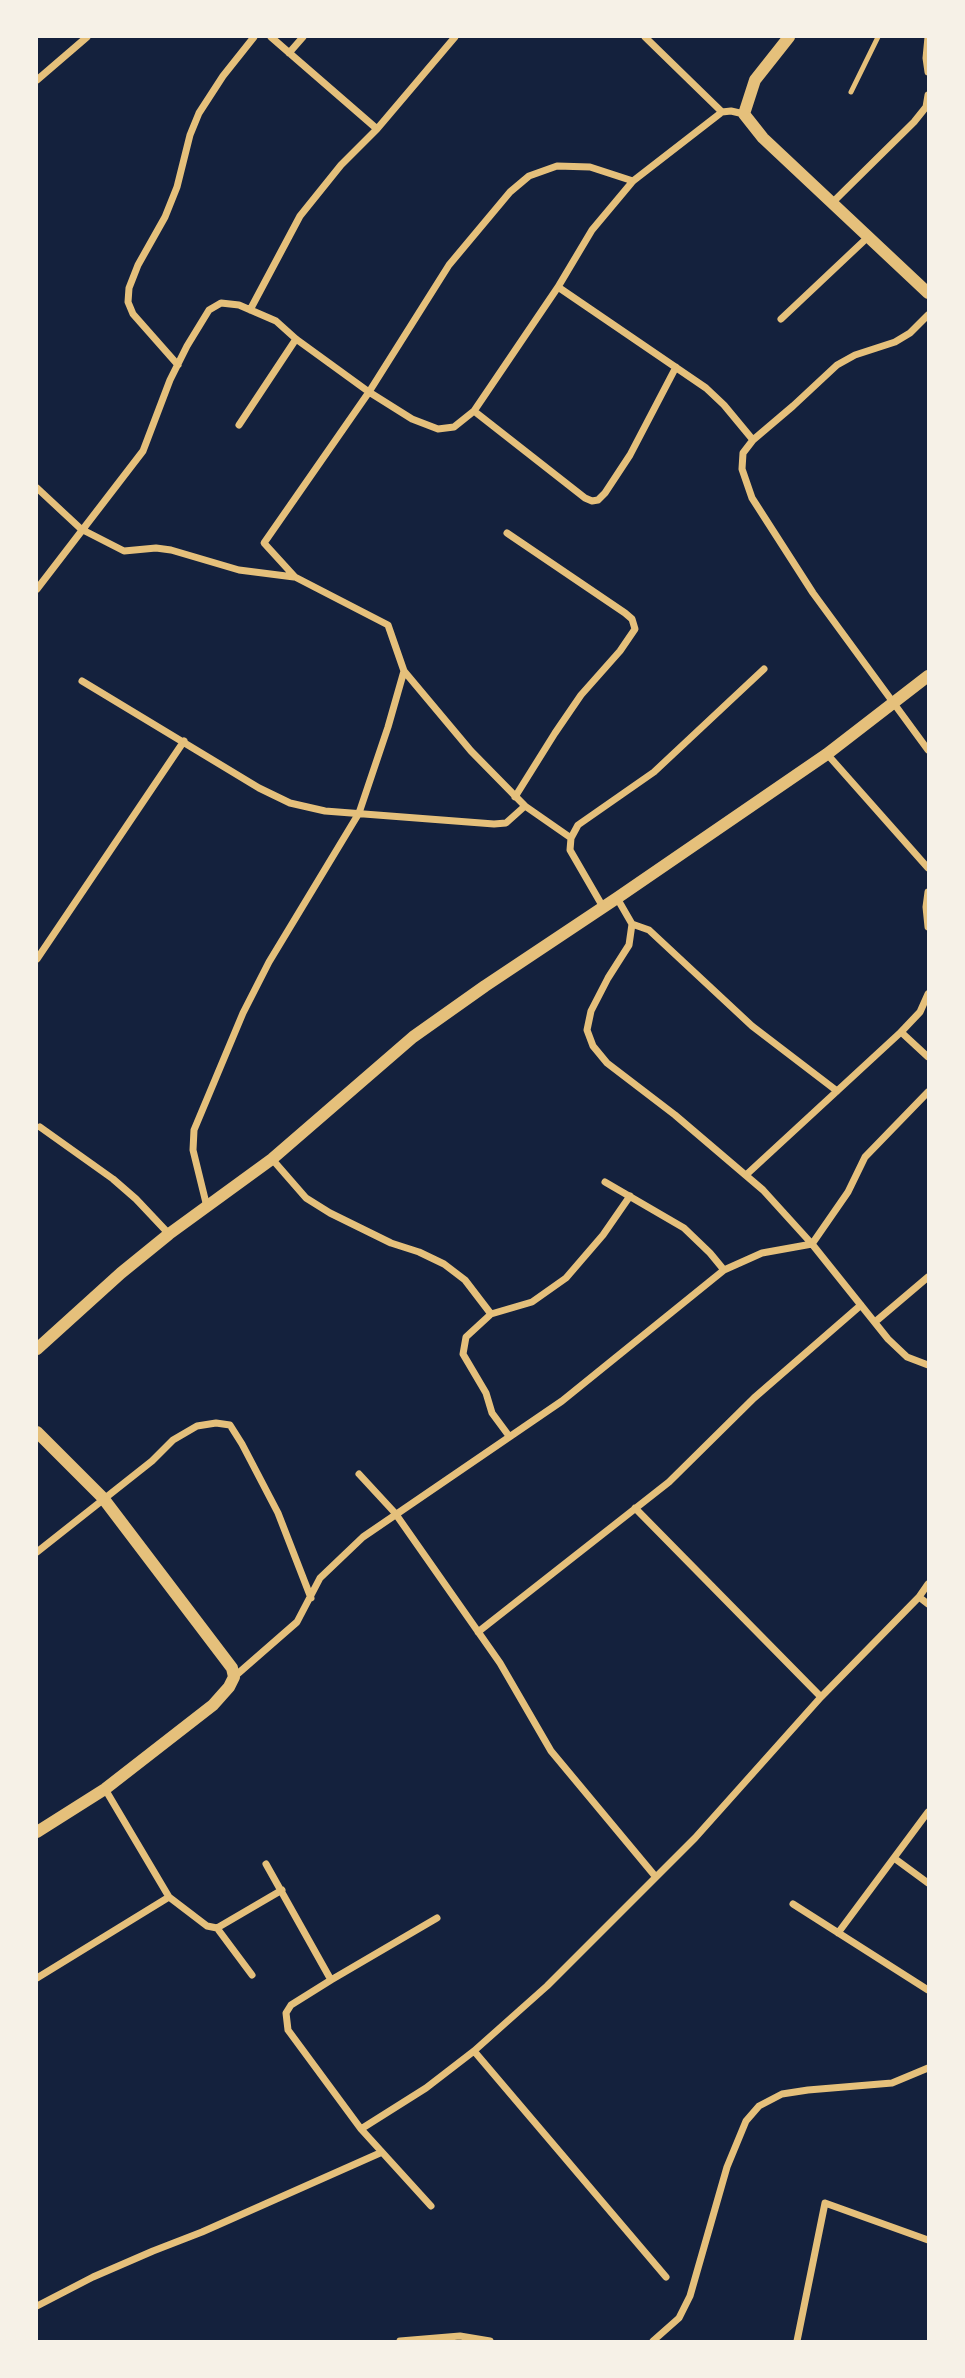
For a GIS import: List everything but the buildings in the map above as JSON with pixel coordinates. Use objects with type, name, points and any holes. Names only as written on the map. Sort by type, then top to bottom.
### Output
[{"type":"street","points":[[37,80],[87,37]]},
{"type":"street","points":[[178,365],[133,314],[128,302],[129,288],[138,265],[165,217],[199,113],[223,76],[254,37]]},
{"type":"street","points":[[271,37],[377,129]]},
{"type":"street","points":[[289,53],[303,37]]},
{"type":"street","points":[[250,310],[300,216],[341,165],[377,129],[455,37]]},
{"type":"street","points":[[645,37],[722,112]]},
{"type":"street","points":[[744,114],[755,80],[789,37]]},
{"type":"street","points":[[928,37],[928,72]]},
{"type":"street","points":[[832,203],[914,122],[926,107],[928,95]]},
{"type":"street","points":[[37,589],[143,451],[178,365],[209,310],[221,303],[239,305],[276,321],[296,340],[412,419],[438,429],[454,427],[474,411],[558,287],[592,230],[633,181],[722,112],[744,114],[763,138],[928,293]]},
{"type":"street","points":[[295,577],[264,543],[369,392],[449,265],[510,192],[529,176],[557,166],[590,167],[633,181]]},
{"type":"street","points":[[781,319],[868,237]]},
{"type":"street","points":[[558,287],[706,388],[753,440]]},
{"type":"street","points":[[928,314],[910,333],[895,342],[855,355],[837,365],[753,440],[743,453],[742,469],[752,498],[808,585],[928,750]]},
{"type":"street","points":[[239,425],[296,340]]},
{"type":"street","points":[[474,411],[585,498],[598,500],[605,494],[630,455],[676,366]]},
{"type":"street","points":[[37,488],[81,529],[124,551],[156,548],[171,550],[239,570],[295,577],[388,625],[404,671],[471,751],[525,806],[571,838]]},
{"type":"street","points":[[508,533],[625,613],[632,619],[635,629],[625,645],[581,695],[515,797]]},
{"type":"street","points":[[603,906],[569,850],[571,838],[578,825],[654,772],[764,668]]},
{"type":"street","points":[[207,1207],[193,1150],[194,1130],[243,1013],[269,961],[359,813],[404,671]]},
{"type":"street","points":[[37,1349],[121,1273],[169,1234],[272,1159],[413,1037],[827,754],[928,676]]},
{"type":"street","points":[[82,681],[259,788],[290,803],[325,811],[494,824],[506,823],[525,806]]},
{"type":"street","points":[[37,959],[184,741]]},
{"type":"street","points":[[827,754],[928,868]]},
{"type":"street","points":[[928,892],[928,927]]},
{"type":"street","points":[[617,898],[632,924],[629,945],[591,1011],[587,1030],[593,1046],[607,1063],[675,1115],[764,1191],[907,1357],[928,1365]]},
{"type":"street","points":[[632,924],[649,930],[752,1026],[837,1091]]},
{"type":"street","points":[[746,1175],[901,1032],[920,1012],[928,994]]},
{"type":"street","points":[[901,1032],[928,1057]]},
{"type":"street","points":[[37,1832],[105,1788],[213,1705],[234,1677],[297,1622],[320,1578],[363,1536],[562,1401],[724,1270],[762,1253],[812,1244],[848,1192],[865,1157],[928,1092]]},
{"type":"street","points":[[40,1127],[113,1179],[169,1234]]},
{"type":"street","points":[[272,1159],[306,1198],[330,1213],[391,1243],[444,1264],[465,1280],[491,1314]]},
{"type":"street","points":[[605,1182],[684,1228],[724,1270]]},
{"type":"street","points":[[509,1436],[492,1413],[486,1393],[463,1354],[466,1337],[491,1314],[532,1302],[566,1278],[603,1235],[630,1196]]},
{"type":"street","points":[[875,1322],[928,1277]]},
{"type":"street","points":[[478,1632],[669,1482],[754,1398],[861,1305]]},
{"type":"street","points":[[37,1552],[152,1461],[173,1440],[197,1426],[216,1423],[230,1425],[278,1513],[311,1599]]},
{"type":"street","points":[[39,1440],[103,1498],[232,1668],[234,1677]]},
{"type":"street","points":[[359,1474],[396,1513],[499,1663],[551,1751],[655,1876]]},
{"type":"street","points":[[635,1508],[821,1697]]},
{"type":"street","points":[[361,2129],[426,2088],[474,2051],[547,1986],[695,1838],[821,1697],[919,1597],[928,1584]]},
{"type":"street","points":[[919,1597],[928,1604]]},
{"type":"street","points":[[105,1788],[169,1897],[207,1926],[217,1928],[282,1890]]},
{"type":"street","points":[[838,1933],[928,1812]]},
{"type":"street","points":[[894,1858],[928,1883]]},
{"type":"street","points":[[266,1864],[331,1980]]},
{"type":"street","points":[[37,1978],[169,1897]]},
{"type":"street","points":[[793,1904],[928,1990]]},
{"type":"street","points":[[431,2206],[361,2129],[294,2039],[286,2022],[286,2013],[291,2005],[331,1980],[438,1918]]},
{"type":"street","points":[[217,1928],[252,1975]]},
{"type":"street","points":[[474,2051],[666,2277]]},
{"type":"street","points":[[653,2341],[679,2318],[691,2296],[727,2166],[746,2121],[759,2106],[782,2094],[891,2083],[928,2068]]},
{"type":"street","points":[[37,2306],[143,2255],[202,2232],[380,2153]]},
{"type":"street","points":[[797,2341],[825,2203],[928,2239]]},
{"type":"street","points":[[400,2341],[460,2336],[490,2341]]},
{"type":"lane","points":[[851,92],[878,37]]}]
